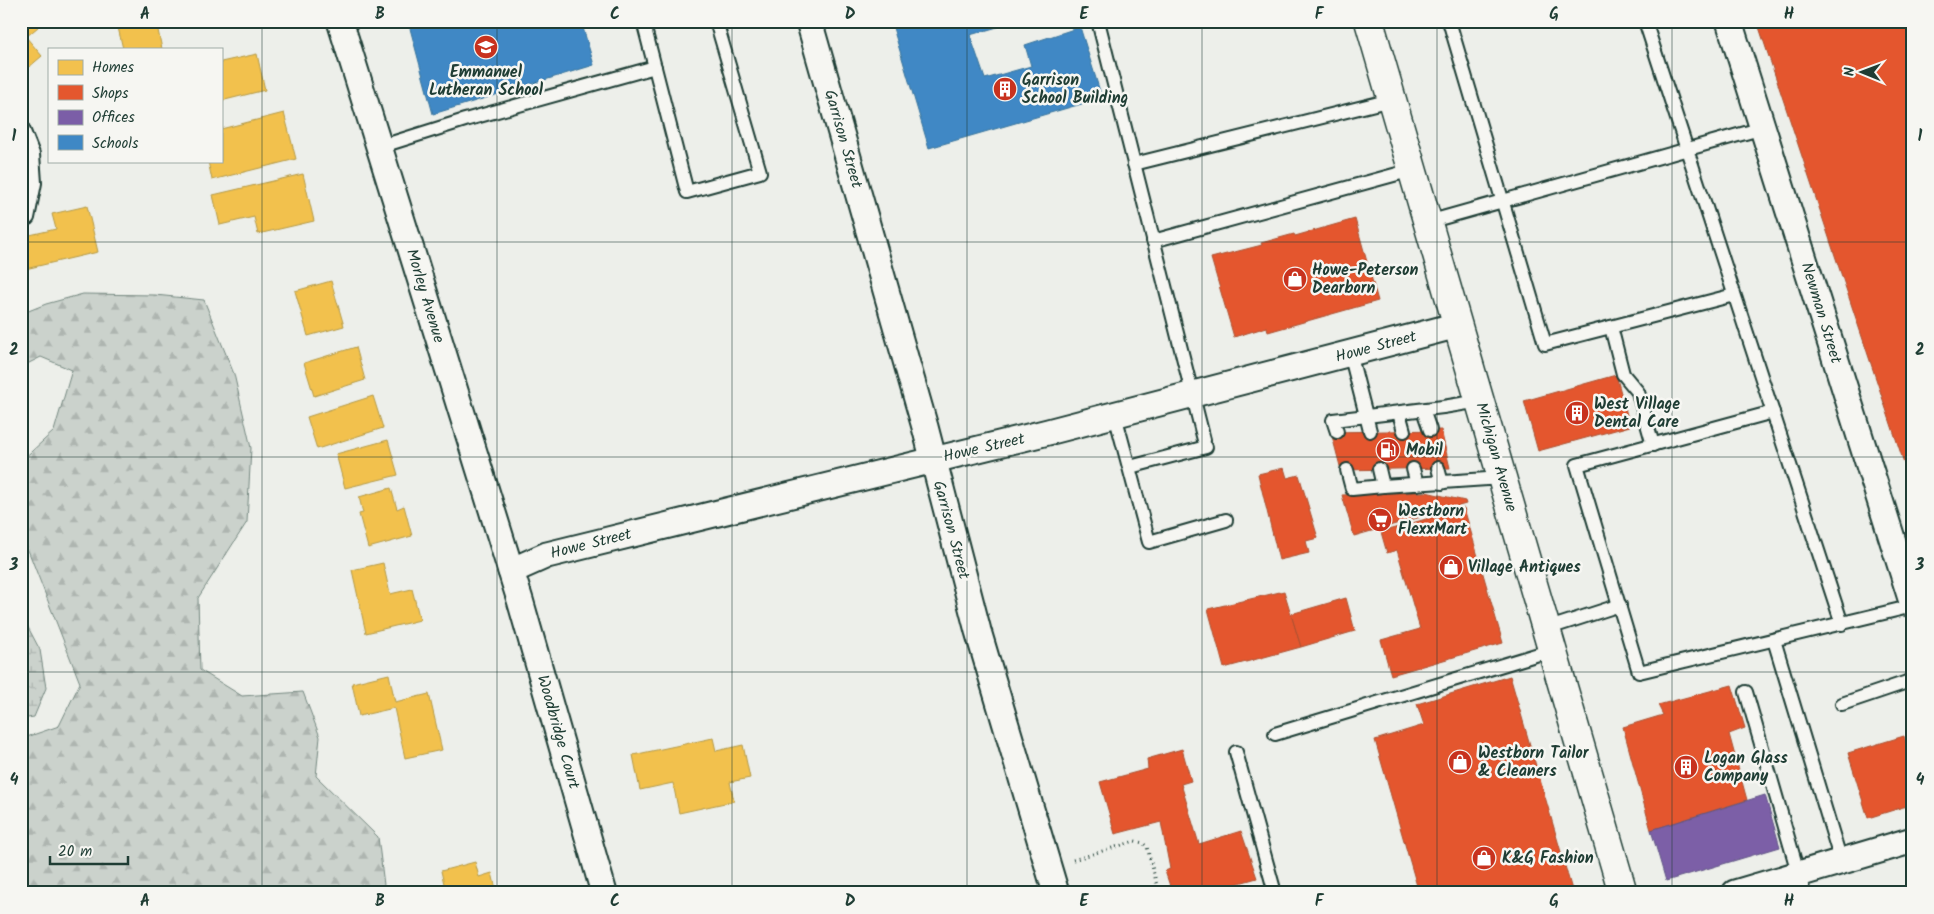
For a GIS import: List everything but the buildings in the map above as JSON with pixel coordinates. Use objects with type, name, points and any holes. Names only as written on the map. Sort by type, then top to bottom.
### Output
[{"type":"main road","name":"Michigan Avenue","points":[[1369,21],[1623,893]]},
{"type":"street","name":"Morley Avenue","points":[[340,21],[511,571]]},
{"type":"street","name":"Garrison Street","points":[[810,21],[925,427],[932,460],[978,631],[1056,893]]},
{"type":"street","name":"Newman Street","points":[[1729,21],[1913,606]]},
{"type":"street","name":"Howe Street","points":[[511,571],[547,555],[1115,415],[1458,325]]},
{"type":"street","name":"Woodbridge Court","points":[[511,571],[604,893]]},
{"type":"street","points":[[1735,893],[1801,883],[1841,861],[1913,840]]},
{"type":"lane","points":[[643,21],[687,192],[760,172],[716,21]]},
{"type":"lane","points":[[1098,21],[1191,395],[1205,443],[1130,467]]},
{"type":"lane","points":[[1449,21],[1545,344],[1734,295]]},
{"type":"lane","points":[[1645,21],[1842,624]]},
{"type":"lane","points":[[379,147],[465,120],[655,67]]},
{"type":"lane","points":[[1134,164],[1392,100]]},
{"type":"lane","points":[[21,124],[33,154],[35,183],[28,218]]},
{"type":"lane","points":[[1428,222],[1763,128]]},
{"type":"lane","points":[[1153,241],[1412,170]]},
{"type":"lane","points":[[1611,327],[1623,374],[1638,392],[1653,445]]},
{"type":"lane","points":[[1350,353],[1370,431]]},
{"type":"lane","points":[[1338,432],[1333,420],[1424,410],[1480,401]]},
{"type":"lane","points":[[1424,410],[1430,430]]},
{"type":"lane","points":[[1773,412],[1577,465],[1639,672],[1913,606]]},
{"type":"lane","points":[[1399,413],[1404,431]]},
{"type":"lane","points":[[1115,415],[1149,542],[1226,520]]},
{"type":"lane","points":[[1438,468],[1442,483]]},
{"type":"lane","points":[[1413,469],[1418,484]]},
{"type":"lane","points":[[1347,470],[1352,489],[1502,478]]},
{"type":"lane","points":[[1379,470],[1383,486]]},
{"type":"lane","points":[[1275,734],[1549,640],[1620,605]]},
{"type":"lane","points":[[1774,640],[1841,861]]},
{"type":"lane","points":[[1842,704],[1913,680]]},
{"type":"lane","points":[[1746,692],[1801,883]]},
{"type":"lane","points":[[1236,752],[1275,893]]},
{"type":"path","points":[[1073,860],[1135,841],[1143,843],[1147,847],[1159,893]]},
{"type":"green space","points":[[83,294],[155,295],[204,300],[234,374],[251,448],[247,522],[198,598],[200,670],[242,696],[303,692],[320,737],[316,776],[378,837],[385,893],[21,893],[21,739],[59,726],[80,683],[21,532],[21,461],[54,431],[72,370],[41,357],[21,367],[21,314],[46,304]]},
{"type":"green space","points":[[21,614],[40,650],[46,688],[34,717],[21,719]]},
{"type":"place","name":"Emmanuel Lutheran School","points":[[486,47]]},
{"type":"place","name":"Garrison School Building","points":[[1005,89]]},
{"type":"place","name":"Howe-Peterson Dearborn","points":[[1295,279]]},
{"type":"place","name":"West Village Dental Care","points":[[1577,413]]},
{"type":"place","name":"Mobil","points":[[1388,450]]},
{"type":"place","name":"Westborn FlexxMart","points":[[1380,520]]},
{"type":"place","name":"Village Antiques","points":[[1451,567]]},
{"type":"place","name":"Westborn Tailor & Cleaners","points":[[1460,762]]},
{"type":"place","name":"Logan Glass Company","points":[[1686,767]]},
{"type":"place","name":"K&G Fashion","points":[[1484,858]]}]
